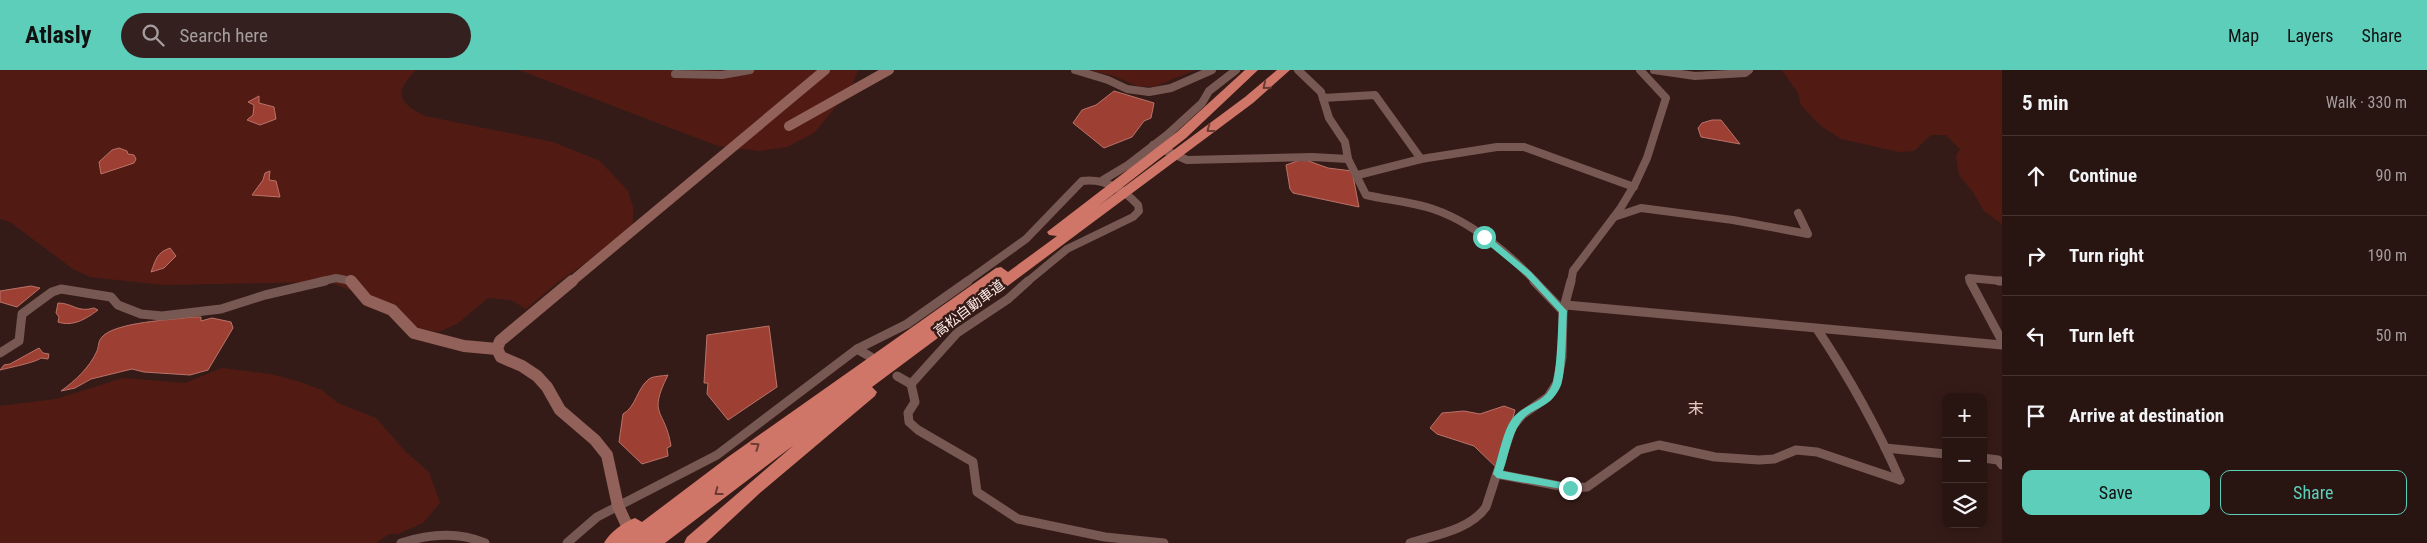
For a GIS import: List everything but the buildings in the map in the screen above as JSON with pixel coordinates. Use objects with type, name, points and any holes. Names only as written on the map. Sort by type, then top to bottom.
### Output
[{"type":"highway","name":"高松自動車道","points":[[863,384],[966,311],[1105,201],[1230,92],[1252,70]]},
{"type":"highway","name":"高松自動車道","points":[[619,542],[650,533],[829,411],[1105,201],[1249,100],[1283,71]]},
{"type":"highway","points":[[693,543],[755,487],[829,411],[863,384]]},
{"type":"highway","name":"高松自動車道","points":[[650,533],[734,462],[829,411]]},
{"type":"street","points":[[674,74],[731,75],[750,70]]},
{"type":"street","points":[[635,543],[618,506],[607,454],[595,440],[560,410],[547,388],[536,376],[522,366],[501,357],[497,350],[500,341],[512,329],[825,70]]},
{"type":"street","points":[[789,126],[889,70]]},
{"type":"street","points":[[1075,70],[1106,79],[1127,89],[1154,92],[1166,90],[1212,70]]},
{"type":"street","points":[[1103,180],[1153,145],[1200,105],[1208,92],[1231,77],[1236,70]]},
{"type":"street","points":[[1298,70],[1316,87],[1323,98],[1329,118],[1345,142],[1348,159],[1358,175],[1366,195],[1434,209],[1466,225],[1528,274],[1565,308],[2002,345]]},
{"type":"street","points":[[1410,543],[1480,517],[1487,504],[1515,422],[1524,413],[1541,405],[1549,398],[1557,384],[1565,308],[1573,271],[1611,217],[1620,209],[1634,187],[1647,158],[1666,98],[1640,70]]},
{"type":"street","points":[[1654,70],[1695,76],[1745,73],[1749,70]]},
{"type":"street","points":[[1323,98],[1375,95],[1421,159]]},
{"type":"street","points":[[1153,145],[1187,160],[1312,157],[1348,159]]},
{"type":"street","points":[[1358,175],[1376,167],[1421,159],[1497,147],[1524,147],[1634,187]]},
{"type":"street","points":[[567,543],[597,517],[717,455],[857,349],[907,324],[1026,239],[1082,181],[1092,179],[1103,180],[1134,199],[1139,211],[1133,217],[1067,249],[1054,258],[1014,295],[957,333],[911,384]]},
{"type":"street","points":[[1611,217],[1641,208],[1732,220],[1808,234],[1798,213]]},
{"type":"street","points":[[0,353],[19,341],[22,314],[52,292],[61,289],[111,297],[118,305],[141,314],[162,316],[221,309],[265,295],[336,278],[351,280],[367,300],[392,310],[414,333],[446,342],[497,350]]},
{"type":"street","points":[[2002,281],[1968,278],[2002,341]]},
{"type":"street","points":[[1497,474],[1570,488],[1586,486],[1639,450],[1659,445],[1715,457],[1759,460],[1774,459],[1796,450],[1818,452],[1900,480],[1842,367],[1817,329]]},
{"type":"street","points":[[857,349],[871,357]]},
{"type":"street","points":[[897,376],[911,384],[915,402],[908,413],[909,422],[918,430],[973,462],[977,469],[975,483],[977,492],[1018,519],[1105,537],[1164,543]]},
{"type":"street","points":[[1885,448],[1942,454]]},
{"type":"street","points":[[1987,459],[1998,460],[2002,465]]},
{"type":"street","points":[[401,543],[411,540],[457,535],[478,539],[485,543]]},
{"type":"shaded area","points":[[0,70],[416,70],[404,84],[402,96],[404,101],[416,111],[425,116],[553,142],[600,161],[628,191],[633,207],[633,222],[629,234],[558,282],[526,309],[511,300],[488,298],[457,324],[438,332],[405,325],[397,308],[329,282],[163,285],[90,277],[73,269],[10,222],[0,219]]},
{"type":"shaded area","points":[[519,70],[858,70],[851,88],[814,133],[787,147],[759,151],[718,146]]},
{"type":"shaded area","points":[[1090,70],[1195,70],[1154,87],[1137,86],[1114,76]]},
{"type":"shaded area","points":[[1782,70],[2002,70],[2002,224],[1984,211],[1973,192],[1959,175],[1956,156],[1960,149],[1946,135],[1931,135],[1914,151],[1899,152],[1841,139],[1821,126],[1801,105],[1798,93]]},
{"type":"shaded area","points":[[1114,91],[1154,103],[1151,118],[1144,121],[1132,137],[1104,148],[1073,123],[1082,110],[1096,105]]},
{"type":"shaded area","points":[[259,96],[259,103],[274,107],[276,119],[260,125],[247,120],[253,115],[254,105],[248,102]]},
{"type":"shaded area","points":[[1721,120],[1740,144],[1701,137],[1698,128],[1702,123]]},
{"type":"shaded area","points":[[119,148],[127,151],[128,154],[134,155],[136,159],[134,163],[101,174],[99,162],[112,150]]},
{"type":"shaded area","points":[[1303,159],[1328,168],[1352,171],[1359,207],[1293,193],[1290,189],[1286,165]]},
{"type":"shaded area","points":[[270,171],[269,180],[276,181],[280,197],[252,195],[263,180],[265,173]]},
{"type":"shaded area","points":[[170,248],[176,256],[164,268],[151,272],[159,255]]},
{"type":"shaded area","points":[[31,286],[40,288],[17,307],[0,302],[0,291]]},
{"type":"shaded area","points":[[58,303],[68,304],[79,309],[94,308],[98,310],[79,321],[69,324],[58,322],[59,317],[56,313]]},
{"type":"shaded area","points":[[201,317],[201,321],[212,318],[231,322],[233,328],[208,370],[190,375],[144,372],[132,369],[91,379],[75,388],[61,391],[86,368],[94,357],[102,337],[109,332],[131,325]]},
{"type":"shaded area","points":[[769,326],[777,387],[728,420],[707,394],[708,383],[704,383],[707,335]]},
{"type":"shaded area","points":[[39,348],[43,353],[49,354],[48,359],[41,358],[0,370],[4,365],[10,364]]},
{"type":"shaded area","points":[[222,368],[271,374],[297,381],[322,390],[338,403],[376,418],[405,451],[429,472],[440,503],[423,523],[398,534],[389,534],[376,543],[0,543],[0,406],[56,399],[123,378],[185,383]]},
{"type":"shaded area","points":[[668,375],[659,398],[658,406],[671,446],[667,448],[668,456],[642,464],[619,442],[623,414],[631,407],[642,387],[649,379]]},
{"type":"shaded area","points":[[1504,406],[1515,410],[1499,470],[1474,446],[1437,434],[1430,428],[1442,413],[1464,411],[1480,414]]},
{"type":"district","name":"末","points":[[1696,408]]},
{"type":"route","points":[[1484,237],[1528,274],[1555,305],[1563,311],[1557,384],[1549,398],[1541,405],[1524,413],[1515,422],[1497,474],[1570,488]]}]
